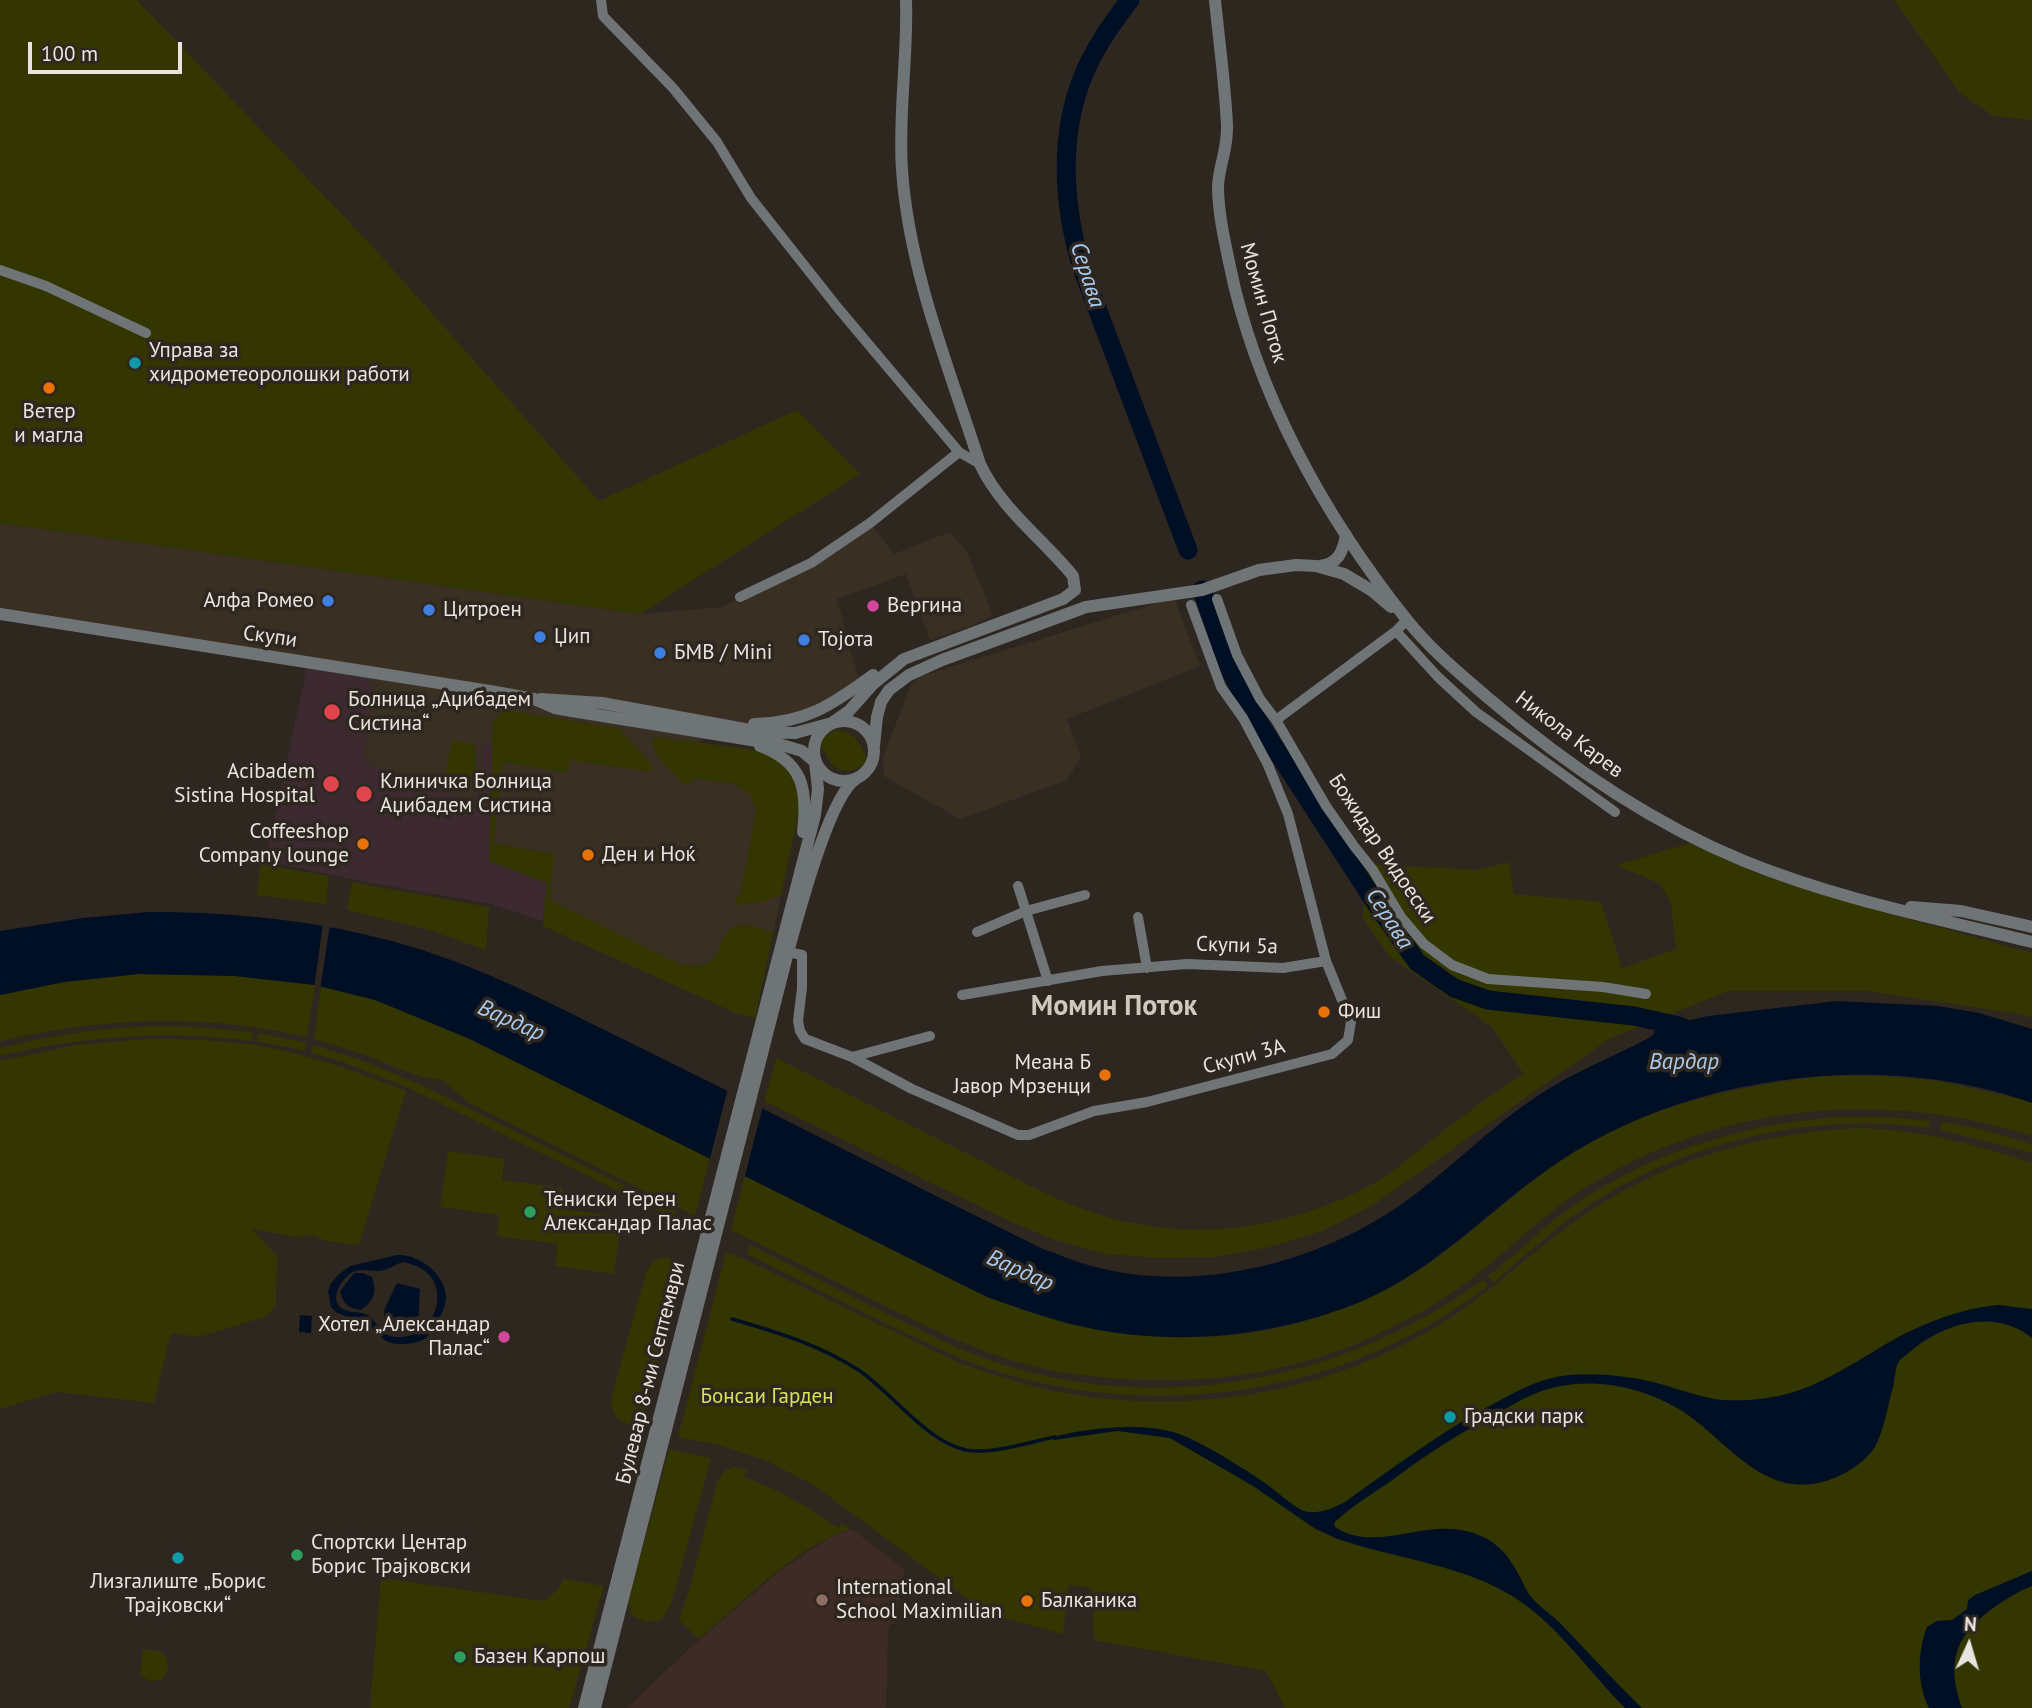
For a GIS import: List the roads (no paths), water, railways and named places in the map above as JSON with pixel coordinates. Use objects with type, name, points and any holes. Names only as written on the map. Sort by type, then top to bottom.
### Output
[{"type":"street","points":[[601,0],[603,16],[673,88],[710,133],[751,198],[838,308],[959,452],[980,464]]},
{"type":"street","points":[[705,722],[770,724],[805,717],[828,708],[879,671],[904,659],[1063,599],[1075,590],[1073,576],[1004,503],[980,464],[918,269],[904,190],[901,141],[906,0]]},
{"type":"street","name":"Момин Поток","points":[[1215,0],[1227,125],[1227,148],[1218,189],[1225,244],[1247,330],[1266,382],[1294,444],[1332,511]]},
{"type":"street","points":[[0,270],[46,286],[146,333]]},
{"type":"street","points":[[740,597],[811,563],[870,523],[959,452]]},
{"type":"street","name":"Никола Карев","points":[[1332,511],[1346,536],[1407,620],[1440,656],[1495,704],[1606,789],[1676,830],[1772,872],[1852,897],[2032,942]]},
{"type":"street","points":[[904,659],[873,684],[849,711],[819,732],[814,741],[813,752],[823,772],[833,779],[856,779],[872,766],[881,702],[889,690],[909,675],[942,660],[1079,610],[1220,584],[1264,568],[1284,565],[1316,566],[1334,562],[1342,550],[1346,536]]},
{"type":"street","points":[[1276,720],[1407,620],[1350,576],[1316,566]]},
{"type":"street","name":"Божидар Видоески","points":[[1217,599],[1246,676],[1276,720],[1326,806],[1373,870],[1411,931],[1438,956],[1452,965],[1488,979],[1603,987],[1646,994]]},
{"type":"street","name":"Скупи 3А","points":[[788,952],[802,955],[802,988],[798,1008],[800,1031],[805,1039],[852,1057],[912,1089],[1018,1135],[1029,1135],[1094,1111],[1147,1102],[1332,1054],[1348,1040],[1351,1022],[1326,961],[1310,894],[1279,788],[1243,718],[1221,687],[1191,605]]},
{"type":"street","name":"Скупи","points":[[0,614],[534,699],[602,703],[789,734],[832,723]]},
{"type":"street","points":[[1396,631],[1438,677],[1476,712],[1615,811]]},
{"type":"street","name":"Скупи","points":[[534,699],[572,711],[792,747],[816,762]]},
{"type":"street","points":[[832,723],[844,722],[858,726],[870,737],[874,746]]},
{"type":"street","points":[[733,737],[779,754],[796,771],[805,801],[801,862]]},
{"type":"street","name":"Булевар 8-ми Септември","points":[[595,1708],[666,1410],[764,1029],[818,797],[816,762]]},
{"type":"street","name":"Булевар 8-ми Септември","points":[[764,1029],[801,907],[836,806],[845,789],[856,779]]},
{"type":"street","points":[[1018,886],[1048,981]]},
{"type":"street","points":[[977,933],[1026,911],[1085,895]]},
{"type":"street","name":"Никола Карев","points":[[1852,897],[1914,908],[1961,911],[2032,927]]},
{"type":"street","points":[[1138,917],[1147,968]]},
{"type":"street","name":"Скупи 5а","points":[[962,995],[1102,971],[1186,964],[1283,968],[1326,961]]},
{"type":"street","points":[[852,1057],[930,1036]]},
{"type":"street","name":"Булевар 8-ми Септември","points":[[584,1708],[653,1463]]},
{"type":"water","name":"Вардар","points":[[149,912],[219,914],[323,926],[391,941],[453,961],[562,1009],[1043,1249],[1082,1263],[1127,1273],[1166,1277],[1246,1270],[1323,1247],[1359,1230],[1412,1197],[1520,1108],[1552,1087],[1647,1039],[1653,1035],[1656,1028],[1708,1016],[1837,1001],[1938,1006],[1979,1013],[2032,1029],[2032,1103],[1974,1086],[1913,1077],[1851,1075],[1788,1079],[1726,1091],[1666,1108],[1609,1133],[1557,1163],[1413,1273],[1360,1302],[1327,1314],[1259,1331],[1189,1337],[1118,1333],[1059,1321],[987,1297],[470,1039],[375,1000],[315,985],[235,976],[139,974],[64,982],[0,995],[0,931],[83,918]]},
{"type":"water","points":[[397,1255],[413,1258],[429,1267],[441,1280],[446,1297],[442,1314],[432,1331],[417,1342],[392,1343],[383,1339],[365,1323],[336,1312],[331,1307],[328,1292],[330,1285],[350,1266]],"holes":[[[404,1262],[429,1274],[437,1292],[435,1310],[426,1326],[419,1332],[401,1337],[387,1335],[367,1315],[346,1310],[338,1304],[338,1288],[353,1272],[381,1271]]]},
{"type":"water","points":[[354,1273],[372,1277],[373,1282],[373,1296],[361,1310],[347,1305],[340,1291]]},
{"type":"water","points":[[397,1283],[420,1289],[418,1326],[395,1325],[384,1317],[385,1308]]},
{"type":"water","points":[[1998,1305],[2032,1309],[2032,1338],[2003,1323],[1987,1322],[1954,1327],[1924,1341],[1898,1364],[1884,1422],[1872,1451],[1849,1471],[1821,1483],[1792,1484],[1758,1471],[1682,1411],[1649,1395],[1612,1385],[1575,1384],[1533,1394],[1468,1430],[1421,1459],[1334,1523],[1335,1527],[1350,1534],[1367,1537],[1453,1529],[1479,1535],[1495,1544],[1507,1557],[1533,1599],[1561,1624],[1642,1708],[1625,1708],[1570,1646],[1540,1617],[1507,1593],[1487,1583],[1444,1568],[1335,1538],[1314,1528],[1253,1486],[1170,1438],[1117,1431],[1054,1440],[1053,1437],[1082,1431],[1131,1427],[1176,1433],[1233,1462],[1304,1511],[1320,1511],[1345,1502],[1456,1425],[1540,1381],[1570,1375],[1602,1375],[1643,1380],[1715,1399],[1771,1397],[1794,1392],[1824,1380],[1930,1322],[1971,1309]]},
{"type":"water","points":[[300,1315],[312,1316],[311,1333],[299,1332]]},
{"type":"water","points":[[2032,1571],[2032,1586],[1989,1611],[1967,1632],[1961,1643],[1954,1666],[1962,1708],[1929,1708],[1920,1678],[1921,1647],[1927,1627],[1937,1621],[1952,1620],[1967,1609],[1968,1600],[1975,1595]]},
{"type":"waterway","name":"Серава","points":[[1130,0],[1093,54],[1076,98],[1067,147],[1068,197],[1083,271],[1188,550]]},
{"type":"waterway","name":"Серава","points":[[1202,590],[1229,668],[1251,711],[1417,962],[1454,988],[1488,1000],[1634,1016],[1679,1026],[1694,1033]]},
{"type":"waterway","points":[[732,1319],[798,1340],[845,1362],[860,1371],[924,1427],[951,1445],[966,1450],[987,1451],[1055,1437]]},
{"type":"place","name":"Управа за хидрометеоролошки работи","points":[[135,363]]},
{"type":"place","name":"Ветер и магла","points":[[49,388]]},
{"type":"place","name":"Алфа Ромео","points":[[328,601]]},
{"type":"place","name":"Вергина","points":[[873,606]]},
{"type":"place","name":"Цитроен","points":[[429,610]]},
{"type":"place","name":"Џип","points":[[540,637]]},
{"type":"place","name":"Тојота","points":[[804,640]]},
{"type":"place","name":"БМВ / Mini","points":[[660,653]]},
{"type":"place","name":"Болница „Аџибадем Систина“","points":[[332,712]]},
{"type":"place","name":"Acibadem Sistina Hospital","points":[[331,784]]},
{"type":"place","name":"Клиничка Болница Аџибадем Систина","points":[[364,794]]},
{"type":"place","name":"Coffeeshop Company lounge","points":[[363,844]]},
{"type":"place","name":"Ден и Ноќ","points":[[588,855]]},
{"type":"place","name":"Фиш","points":[[1324,1012]]},
{"type":"place","name":"Меана Б Јавор Мрзенци","points":[[1105,1075]]},
{"type":"place","name":"Тениски Терен Александар Палас","points":[[530,1212]]},
{"type":"place","name":"Хотел „Александар Палас“","points":[[504,1337]]},
{"type":"place","name":"Градски парк","points":[[1450,1417]]},
{"type":"place","name":"Спортски Центар Борис Трајковски","points":[[297,1555]]},
{"type":"place","name":"Лизгалиште „Борис Трајковски“","points":[[178,1558]]},
{"type":"place","name":"International School Maximilian","points":[[822,1600]]},
{"type":"place","name":"Балканика","points":[[1027,1601]]},
{"type":"place","name":"Базен Карпош","points":[[460,1657]]},
{"type":"district","name":"Момин Поток","points":[[1114,1007]]},
{"type":"park label","name":"Бонсаи Гарден","points":[[767,1397]]}]
